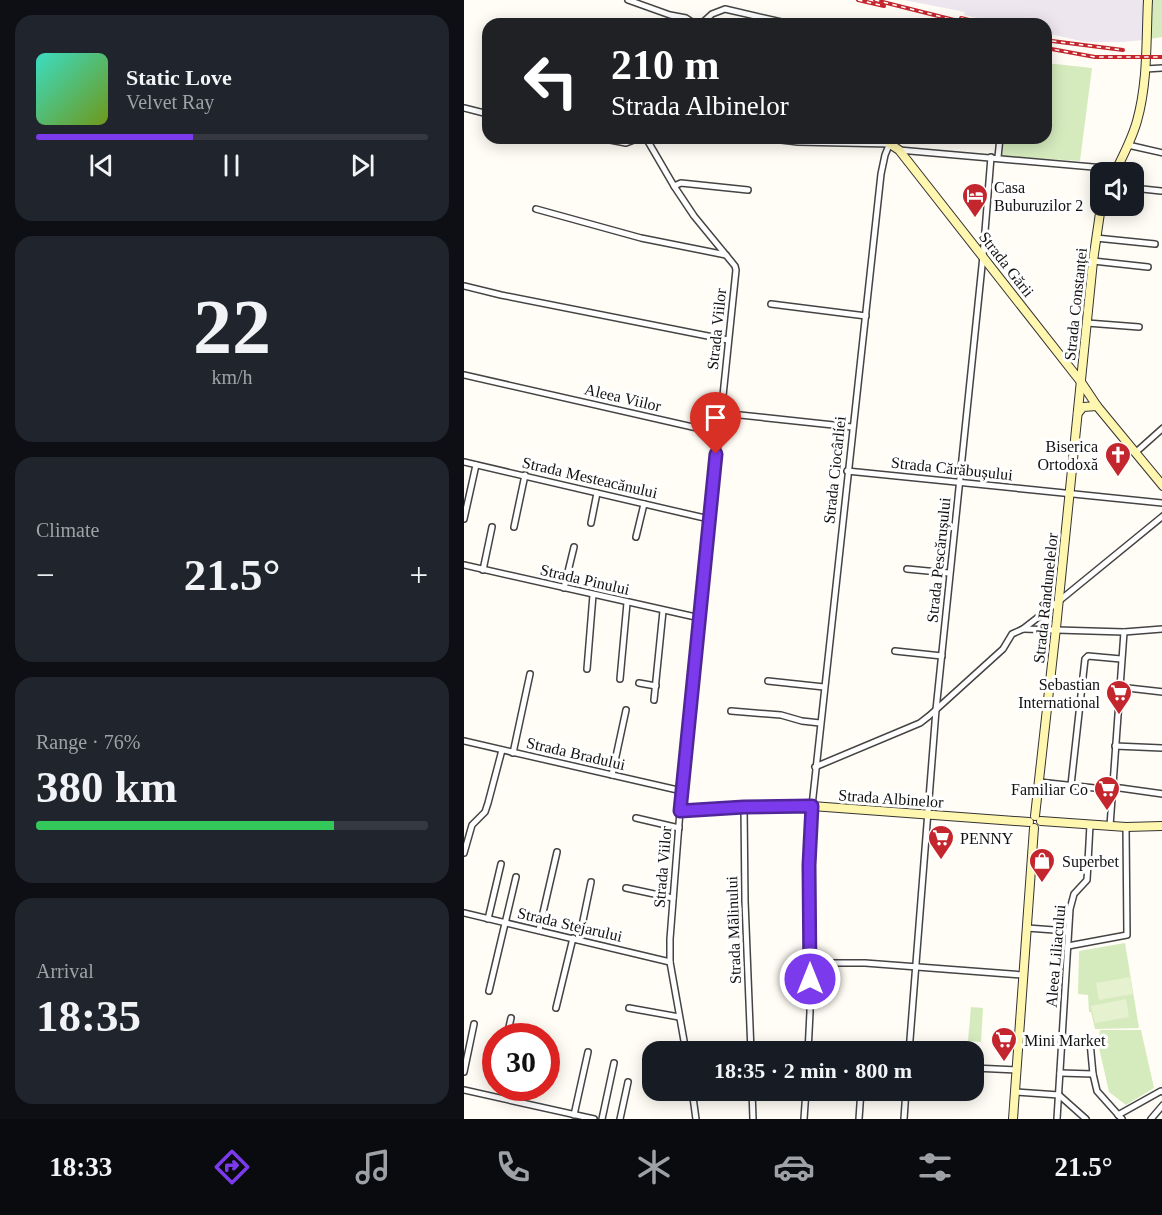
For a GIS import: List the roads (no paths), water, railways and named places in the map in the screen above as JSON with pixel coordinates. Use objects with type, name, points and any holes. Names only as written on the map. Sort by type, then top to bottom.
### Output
[{"type":"street","points":[[629,0],[686,18]]},
{"type":"street","points":[[1120,162],[1140,111],[1145,69],[1148,0]]},
{"type":"street","points":[[707,18],[725,9],[764,18]]},
{"type":"street","points":[[1145,69],[1163,68]]},
{"type":"street","points":[[464,108],[482,112]]},
{"type":"street","name":"Strada Viilor","points":[[650,144],[694,216],[736,266],[673,898],[670,962],[684,1041]]},
{"type":"street","name":"Strada Ciocârliei","points":[[808,1041],[809,865],[815,767],[881,174],[888,144]]},
{"type":"street","name":"Strada Gării","points":[[893,144],[1081,382]]},
{"type":"street","points":[[998,158],[999,144]]},
{"type":"street","points":[[1128,146],[1163,153]]},
{"type":"street","points":[[899,150],[1090,168]]},
{"type":"street","name":"Strada Pescărușului","points":[[910,1041],[936,710],[983,256],[991,157]]},
{"type":"street","points":[[674,186],[681,183],[748,190]]},
{"type":"street","points":[[1144,189],[1161,191]]},
{"type":"street","points":[[536,208],[641,238],[726,255]]},
{"type":"street","name":"Strada Constanței","points":[[1099,216],[1081,382],[1097,406],[1163,486]]},
{"type":"street","points":[[1096,238],[1155,244]]},
{"type":"street","points":[[1093,261],[1148,267]]},
{"type":"street","points":[[464,286],[728,340]]},
{"type":"street","points":[[771,304],[866,316]]},
{"type":"street","points":[[1087,323],[1139,327]]},
{"type":"street","name":"Aleea Viilor","points":[[464,375],[719,432]]},
{"type":"street","name":"Strada Rândunelelor","points":[[1013,1119],[1035,822],[1081,382]]},
{"type":"street","points":[[1078,413],[1083,407],[1097,406]]},
{"type":"street","points":[[721,413],[852,427]]},
{"type":"street","points":[[1135,453],[1163,428]]},
{"type":"street","name":"Strada Mesteacănului","points":[[464,462],[709,519]]},
{"type":"street","points":[[464,519],[476,465]]},
{"type":"street","name":"Strada Cărăbușului","points":[[847,471],[1163,503]]},
{"type":"street","points":[[514,527],[525,476]]},
{"type":"street","points":[[1156,480],[1163,491]]},
{"type":"street","points":[[591,523],[597,493]]},
{"type":"street","points":[[636,537],[644,504]]},
{"type":"street","points":[[815,767],[920,723],[1003,649],[1012,634],[1023,629],[1059,601],[1163,516]]},
{"type":"street","points":[[483,570],[492,527]]},
{"type":"street","points":[[564,588],[574,547]]},
{"type":"street","name":"Strada Pinului","points":[[464,566],[700,618]]},
{"type":"street","points":[[906,569],[949,573]]},
{"type":"street","points":[[587,669],[593,595]]},
{"type":"street","points":[[620,679],[627,603]]},
{"type":"street","points":[[654,700],[663,611]]},
{"type":"street","points":[[1023,629],[1056,628],[1124,632],[1163,629]]},
{"type":"street","points":[[1110,826],[1124,632]]},
{"type":"street","points":[[895,651],[942,656]]},
{"type":"street","points":[[1071,785],[1085,659],[1088,656],[1121,659]]},
{"type":"street","points":[[513,753],[530,674]]},
{"type":"street","points":[[768,681],[824,687]]},
{"type":"street","points":[[639,683],[656,686]]},
{"type":"street","points":[[1120,687],[1163,692]]},
{"type":"street","points":[[612,775],[626,710]]},
{"type":"street","points":[[731,711],[781,715],[802,722],[820,723]]},
{"type":"street","name":"Strada Bradului","points":[[464,741],[682,791]]},
{"type":"street","points":[[1115,746],[1162,748]]},
{"type":"street","points":[[464,853],[472,825],[485,812],[502,750]]},
{"type":"street","points":[[1039,782],[1163,794]]},
{"type":"street","name":"Strada Albinelor","points":[[680,811],[812,806],[1035,822],[1126,827],[1163,826]]},
{"type":"street","name":"Strada Mălinului","points":[[744,807],[751,1041]]},
{"type":"street","points":[[636,818],[679,828]]},
{"type":"street","name":"Aleea Liliacului","points":[[1057,1119],[1070,909],[1074,894],[1087,880],[1090,825]]},
{"type":"street","points":[[1068,946],[1127,934],[1126,827]]},
{"type":"street","points":[[539,930],[557,852]]},
{"type":"street","points":[[488,919],[501,864]]},
{"type":"street","points":[[489,991],[516,877]]},
{"type":"street","points":[[556,1008],[591,882]]},
{"type":"street","points":[[626,888],[673,898]]},
{"type":"street","name":"Strada Stejarului","points":[[464,913],[670,962]]},
{"type":"street","points":[[1027,928],[1068,931]]},
{"type":"street","points":[[810,963],[865,963],[1023,975]]},
{"type":"street","points":[[629,1008],[679,1017]]},
{"type":"street","points":[[510,1023],[511,1018]]},
{"type":"street","points":[[464,1072],[474,1024]]},
{"type":"street","points":[[1090,1042],[1097,1091],[1120,1117],[1161,1091],[1163,1092]]},
{"type":"street","points":[[574,1115],[588,1052]]},
{"type":"street","points":[[602,1119],[614,1063]]},
{"type":"street","points":[[984,1068],[1017,1070]]},
{"type":"street","points":[[1060,1072],[1093,1074]]},
{"type":"street","points":[[620,1119],[628,1082]]},
{"type":"street","points":[[464,1090],[482,1094]]},
{"type":"street","points":[[1015,1092],[1059,1095],[1086,1119]]},
{"type":"street","points":[[512,1101],[594,1119]]},
{"type":"street","points":[[694,1101],[696,1119]]},
{"type":"street","points":[[752,1101],[753,1119]]},
{"type":"street","points":[[804,1119],[805,1101]]},
{"type":"street","points":[[858,1119],[860,1101]]},
{"type":"street","points":[[904,1119],[905,1101]]},
{"type":"street","points":[[1151,1119],[1163,1106]]},
{"type":"railway","points":[[858,0],[884,6]]},
{"type":"railway","points":[[875,0],[946,18]]},
{"type":"railway","points":[[1052,41],[1123,50]]},
{"type":"railway","points":[[1052,49],[1095,57],[1163,57]]},
{"type":"place","name":"Casa Buburuzilor 2","points":[[975,219]]},
{"type":"place","name":"Biserica Ortodoxă","points":[[1118,478]]},
{"type":"place","name":"Sebastian International","points":[[1119,716]]},
{"type":"place","name":"Familiar Co","points":[[1107,812]]},
{"type":"place","name":"PENNY","points":[[941,861]]},
{"type":"place","name":"Superbet","points":[[1042,884]]},
{"type":"place","name":"Mini Market","points":[[1004,1063]]}]
